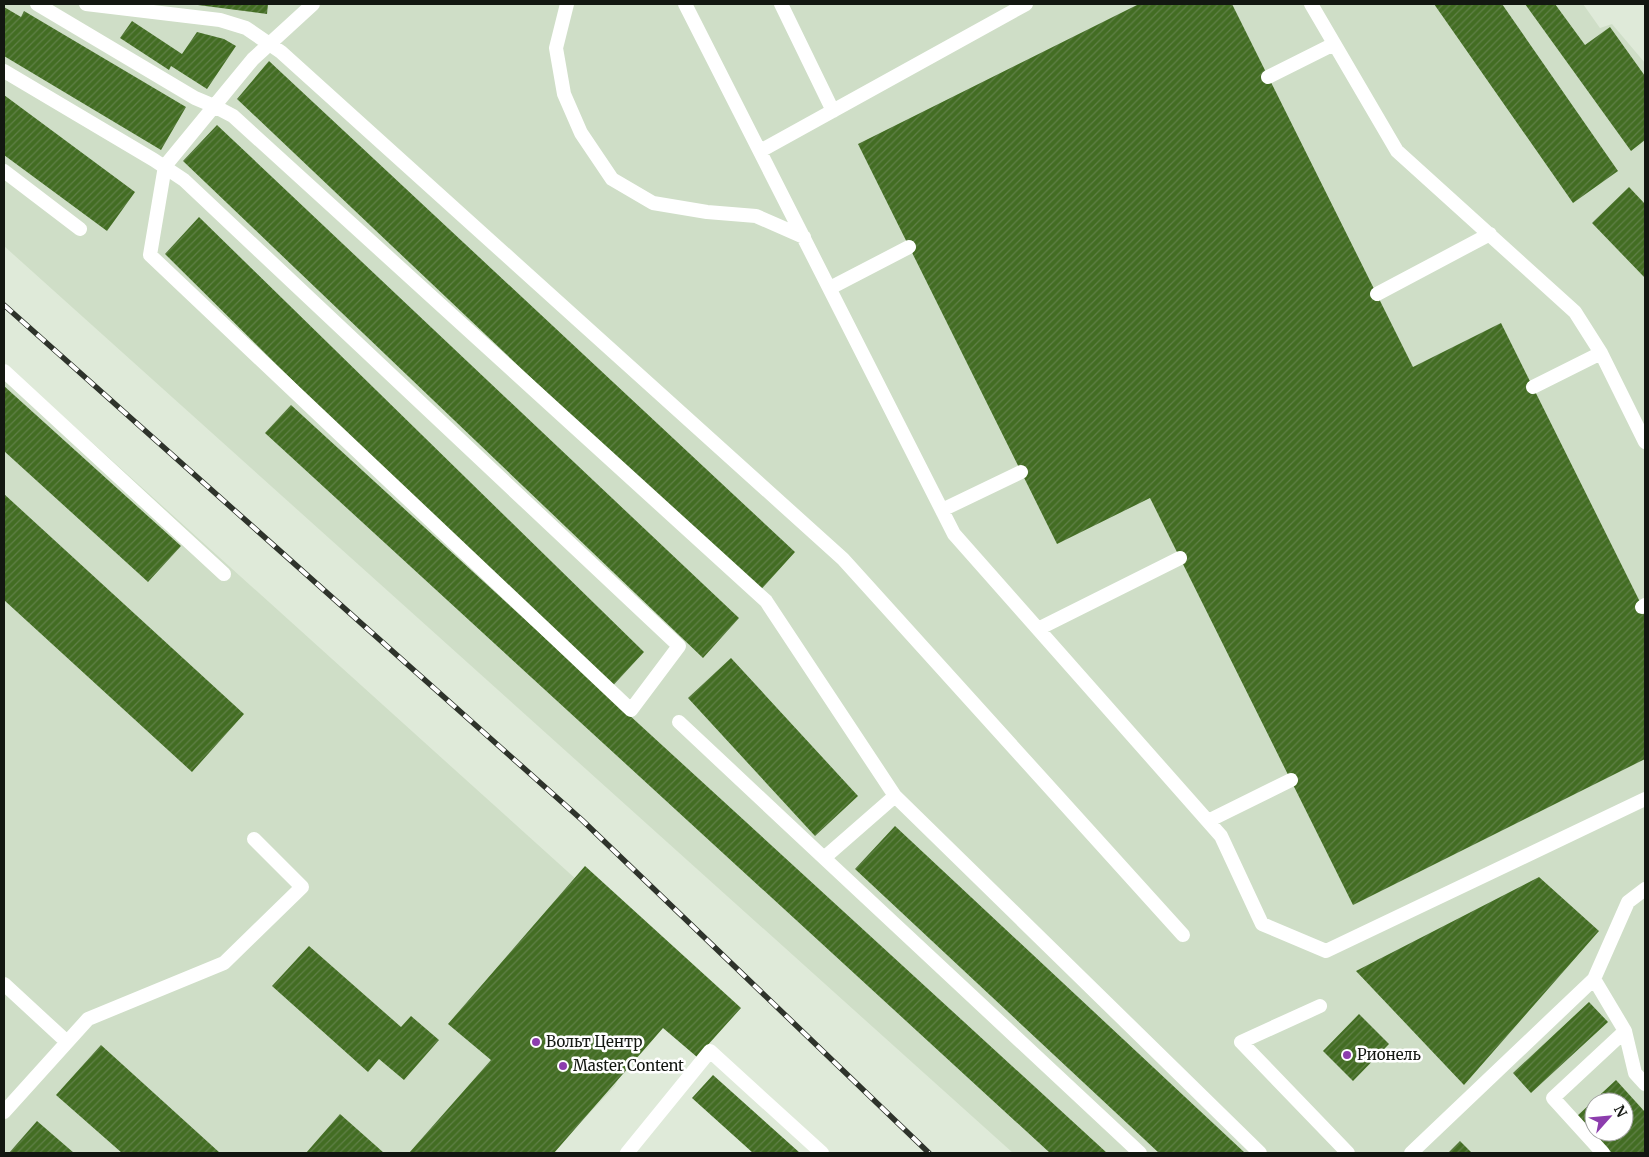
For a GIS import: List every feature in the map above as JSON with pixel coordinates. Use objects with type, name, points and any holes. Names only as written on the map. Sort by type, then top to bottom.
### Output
[{"type":"lane","points":[[37,4],[195,98],[232,116],[766,601],[895,796],[1260,1153]]},
{"type":"lane","points":[[86,4],[220,20],[246,28],[281,52],[843,559],[1183,936]]},
{"type":"lane","points":[[4,71],[164,166],[184,180],[679,646],[631,710],[150,255],[164,166],[254,58],[313,4]]},
{"type":"lane","points":[[567,4],[556,48],[564,94],[581,134],[612,178],[653,203],[707,212],[756,216],[804,237]]},
{"type":"lane","points":[[685,4],[954,534],[1221,836],[1262,924],[1326,952],[1645,799]]},
{"type":"lane","points":[[781,4],[833,110]]},
{"type":"lane","points":[[760,151],[1026,4]]},
{"type":"lane","points":[[1311,4],[1397,151],[1575,312],[1601,353],[1645,442]]},
{"type":"lane","points":[[1268,77],[1334,44]]},
{"type":"lane","points":[[4,171],[80,229]]},
{"type":"lane","points":[[1377,294],[1490,234]]},
{"type":"lane","points":[[830,288],[909,247]]},
{"type":"lane","points":[[1533,387],[1601,353]]},
{"type":"lane","points":[[4,371],[224,574]]},
{"type":"lane","points":[[942,510],[1021,472]]},
{"type":"lane","points":[[1038,628],[1180,558]]},
{"type":"lane","points":[[679,722],[1140,1153]]},
{"type":"lane","points":[[1208,821],[1291,780]]},
{"type":"lane","points":[[824,858],[895,796]]},
{"type":"lane","points":[[4,1112],[88,1019],[224,963],[302,887],[254,839]]},
{"type":"lane","points":[[1411,1153],[1594,979],[1628,902],[1645,889]]},
{"type":"lane","points":[[1594,979],[1625,1031],[1635,1073],[1645,1084]]},
{"type":"lane","points":[[4,984],[67,1042]]},
{"type":"lane","points":[[1320,1006],[1240,1042],[1348,1153]]},
{"type":"lane","points":[[1599,1152],[1553,1098],[1625,1031]]},
{"type":"lane","points":[[627,1153],[710,1052],[822,1153]]},
{"type":"shaded area","points":[[4,4],[1583,4],[1600,28],[1612,24],[1645,63],[1645,1153],[1013,1153],[4,246]]},
{"type":"shaded area","points":[[4,363],[670,964],[615,1086],[552,1153],[4,1153]]},
{"type":"building","points":[[190,4],[268,4],[267,14]]},
{"type":"building","points":[[1139,4],[1232,4],[1413,367],[1501,323],[1645,612],[1645,759],[1353,905],[1150,498],[1057,544],[858,144]]},
{"type":"building","points":[[1434,4],[1502,4],[1618,171],[1573,203]]},
{"type":"building","points":[[1525,4],[1555,4],[1585,45],[1610,27],[1645,76],[1645,140],[1631,151]]},
{"type":"building","points":[[4,7],[21,17],[24,11],[186,107],[161,150],[4,56]]},
{"type":"building","points":[[132,21],[182,54],[197,32],[224,39],[236,46],[207,89],[171,66],[169,70],[120,38]]},
{"type":"building","points":[[269,61],[795,552],[758,593],[237,99]]},
{"type":"building","points":[[4,95],[135,192],[107,231],[4,155]]},
{"type":"building","points":[[217,125],[739,618],[703,658],[183,161]]},
{"type":"building","points":[[1629,187],[1645,204],[1645,278],[1592,223]]},
{"type":"building","points":[[199,217],[644,652],[607,692],[165,254]]},
{"type":"building","points":[[4,386],[181,546],[148,582],[4,451]]},
{"type":"building","points":[[291,405],[1107,1153],[1050,1153],[265,433]]},
{"type":"building","points":[[4,494],[244,714],[192,772],[4,600]]},
{"type":"building","points":[[731,658],[858,796],[815,836],[688,698]]},
{"type":"building","points":[[895,826],[1245,1153],[1159,1153],[855,869]]},
{"type":"building","points":[[585,866],[741,1008],[697,1057],[663,1028],[554,1153],[409,1153],[491,1060],[448,1024]]},
{"type":"building","points":[[1539,877],[1599,931],[1464,1085],[1356,971]]},
{"type":"building","points":[[309,946],[401,1027],[411,1016],[439,1040],[404,1080],[379,1059],[368,1072],[272,986]]},
{"type":"building","points":[[1589,1002],[1608,1022],[1531,1093],[1513,1073]]},
{"type":"building","points":[[1359,1014],[1389,1044],[1353,1081],[1323,1051]]},
{"type":"building","points":[[101,1045],[220,1153],[122,1153],[56,1095]]},
{"type":"building","points":[[713,1075],[800,1153],[753,1153],[692,1098]]},
{"type":"building","points":[[1616,1080],[1627,1092],[1603,1092]]},
{"type":"building","points":[[1634,1100],[1645,1112],[1645,1153],[1612,1153],[1602,1142],[1634,1142]]},
{"type":"building","points":[[1584,1110],[1584,1123],[1577,1116]]},
{"type":"building","points":[[340,1114],[384,1153],[306,1153]]},
{"type":"building","points":[[37,1121],[74,1153],[9,1153]]},
{"type":"building","points":[[1460,1141],[1472,1153],[1448,1153]]},
{"type":"railway","points":[[4,305],[582,820],[929,1153]]},
{"type":"place","name":"Вольт Центр","points":[[536,1042]]},
{"type":"place","name":"Рионель","points":[[1347,1055]]},
{"type":"place","name":"Master Content","points":[[563,1066]]}]
